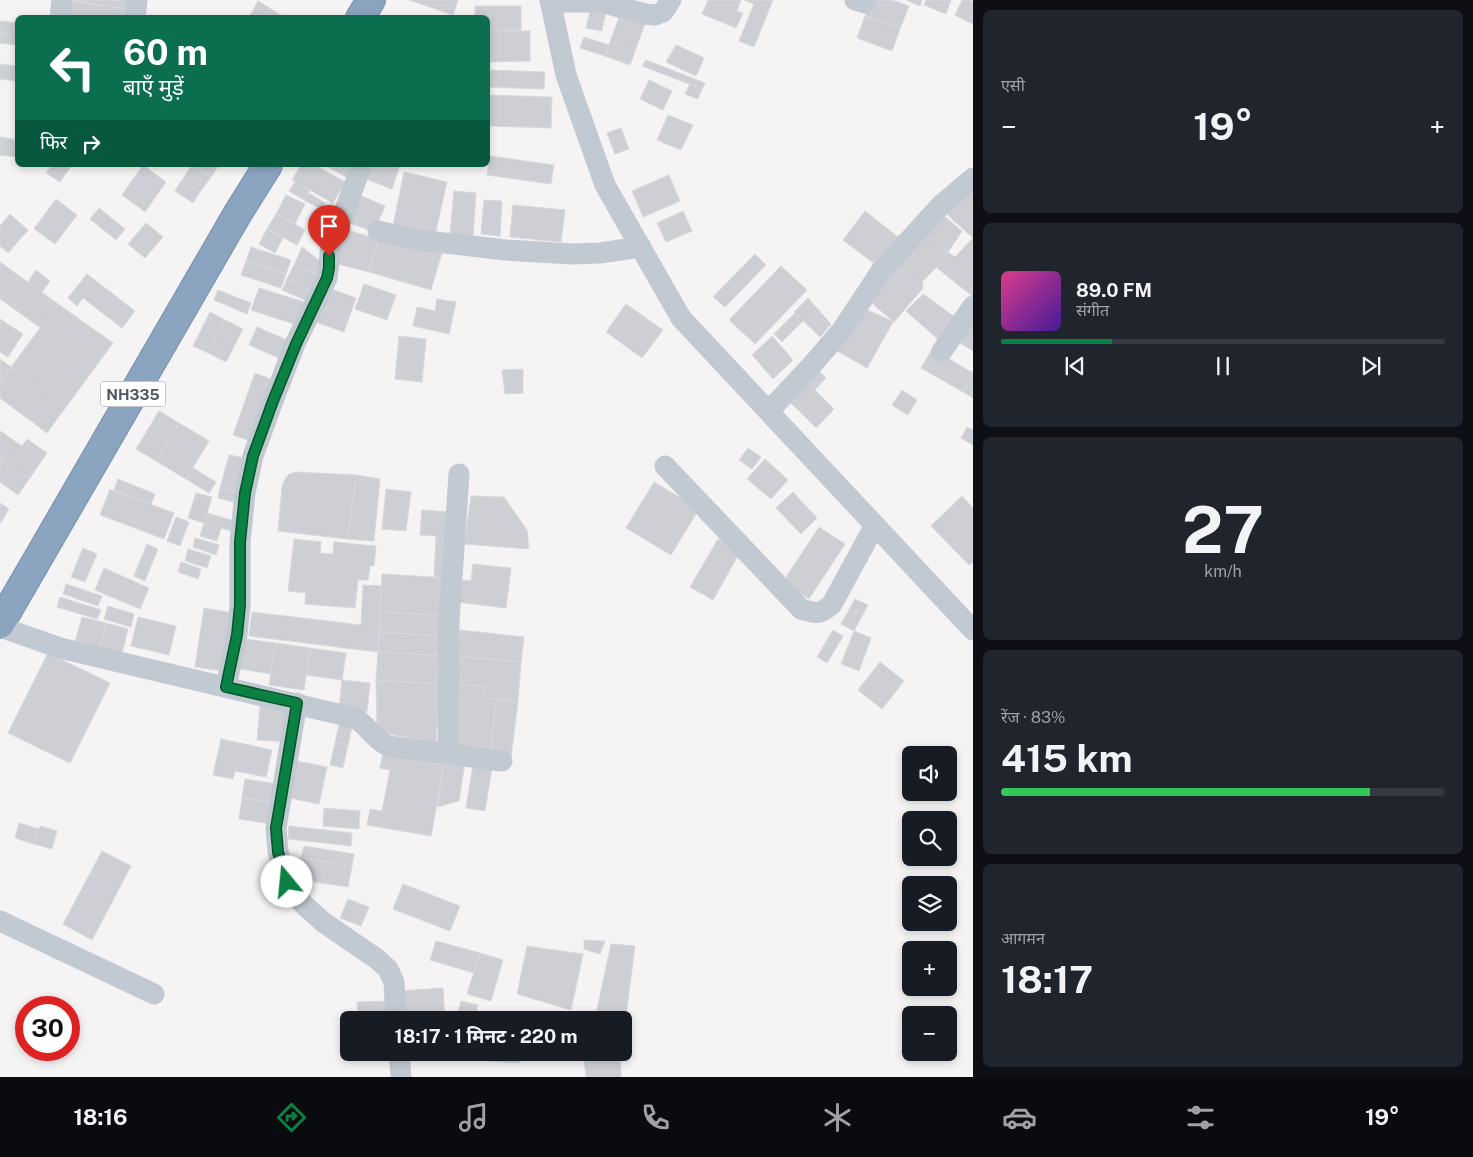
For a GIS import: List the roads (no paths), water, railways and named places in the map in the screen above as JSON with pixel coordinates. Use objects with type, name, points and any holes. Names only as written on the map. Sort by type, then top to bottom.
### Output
[{"type":"highway","points":[[362,15],[371,0]]},
{"type":"highway","name":"NH335","points":[[0,626],[238,213],[267,167]]},
{"type":"street","points":[[60,15],[62,0]]},
{"type":"street","points":[[135,15],[137,0]]},
{"type":"street","points":[[671,0],[663,12],[655,15],[601,2],[550,1],[566,75],[605,185],[682,318],[973,630]]},
{"type":"street","points":[[226,687],[237,635],[240,605],[240,542],[245,493],[253,456],[296,344],[327,278],[332,246],[361,167]]},
{"type":"street","points":[[769,411],[842,330],[881,271],[942,205],[973,178]]},
{"type":"street","points":[[378,231],[418,240],[506,250],[572,254],[600,253],[641,247]]},
{"type":"street","points":[[942,351],[973,306]]},
{"type":"street","points":[[665,466],[801,609],[813,613],[823,612],[832,604],[875,525]]},
{"type":"street","points":[[448,754],[449,622],[459,474]]},
{"type":"street","points":[[0,626],[60,648],[354,718],[364,724],[380,742],[388,746],[502,761]]},
{"type":"street","points":[[297,703],[276,828],[278,852],[287,882],[303,904],[323,922],[377,959],[388,969],[394,982],[396,1011]]},
{"type":"street","points":[[0,921],[154,994]]},
{"type":"street","points":[[400,1061],[401,1077]]}]
